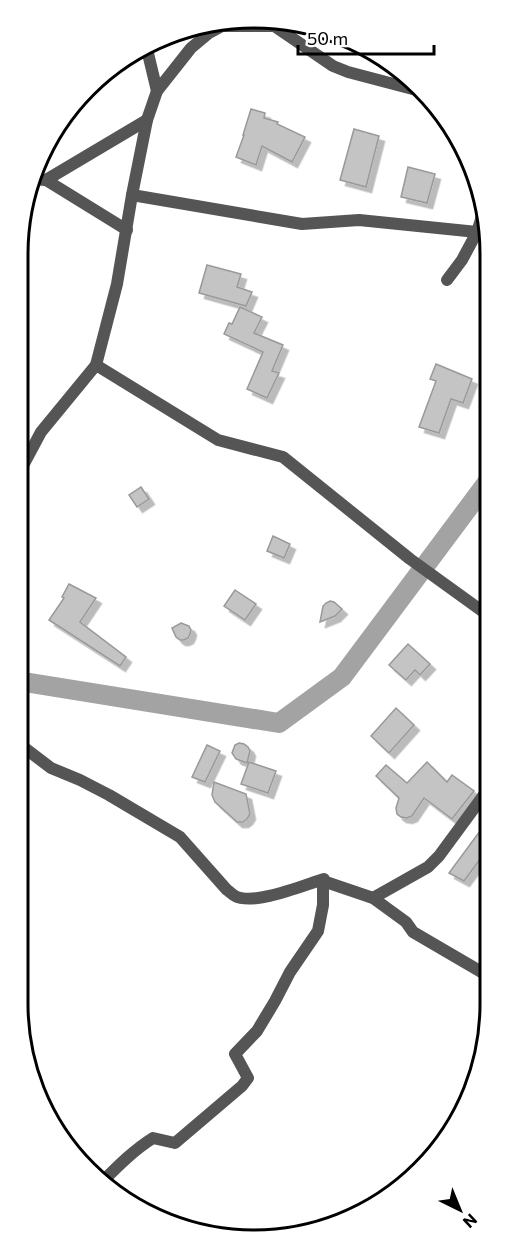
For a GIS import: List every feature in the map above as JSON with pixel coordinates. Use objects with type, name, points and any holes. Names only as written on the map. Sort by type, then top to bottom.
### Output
[{"type":"street","points":[[282,30],[333,66],[406,87]]},
{"type":"street","points":[[28,456],[41,432],[96,365],[115,292],[147,120],[157,91],[191,48],[207,34]]},
{"type":"street","points":[[148,55],[157,91]]},
{"type":"street","points":[[46,180],[147,120]]},
{"type":"street","points":[[41,180],[46,180],[127,230]]},
{"type":"street","points":[[132,195],[302,224],[359,220],[477,232]]},
{"type":"street","points":[[447,280],[462,260],[478,228]]},
{"type":"street","points":[[96,365],[218,440],[283,457],[410,559],[480,610]]},
{"type":"street","points":[[28,751],[51,768],[99,790],[180,837],[235,896],[246,899],[258,898],[324,879],[322,881],[373,898],[406,922],[413,932],[480,971]]},
{"type":"street","points":[[373,898],[428,867],[439,856],[480,800]]},
{"type":"street","points":[[108,1176],[139,1147],[153,1138],[175,1143],[242,1086],[248,1078],[235,1054],[257,1031],[290,972],[318,931],[323,905],[322,881]]},
{"type":"building","points":[[251,109],[265,113],[264,118],[278,122],[277,124],[305,137],[292,162],[262,146],[256,165],[236,157]]},
{"type":"building","points":[[354,129],[379,136],[366,187],[340,180]]},
{"type":"building","points":[[408,167],[435,174],[427,203],[401,197]]},
{"type":"building","points":[[207,265],[241,274],[237,287],[252,292],[246,306],[199,293]]},
{"type":"building","points":[[240,307],[262,317],[254,333],[283,345],[272,371],[279,373],[267,398],[247,389],[263,352],[224,334]]},
{"type":"building","points":[[436,364],[472,379],[463,403],[451,399],[439,433],[419,427],[436,381],[430,379]]},
{"type":"building","points":[[141,487],[149,499],[137,507],[129,495]]},
{"type":"building","points":[[273,536],[290,544],[284,558],[267,551]]},
{"type":"building","points":[[69,584],[96,598],[80,622],[126,657],[120,666],[49,620],[64,598],[62,597]]},
{"type":"building","points":[[235,590],[256,604],[245,620],[224,606]]},
{"type":"building","points":[[330,601],[342,609],[335,616],[320,622],[323,606]]},
{"type":"building","points":[[181,623],[189,626],[191,630],[188,638],[184,640],[176,637],[172,628]]},
{"type":"building","points":[[408,644],[430,664],[420,675],[415,670],[406,680],[389,665]]},
{"type":"building","points":[[396,708],[414,725],[389,753],[371,736]]},
{"type":"building","points":[[244,744],[250,751],[247,763],[236,759],[232,753],[235,745]]},
{"type":"building","points":[[207,745],[220,751],[205,782],[192,777]]},
{"type":"building","points":[[249,762],[276,771],[268,793],[241,784]]},
{"type":"building","points":[[427,762],[447,782],[452,775],[474,791],[452,819],[424,798],[412,816],[401,817],[397,814],[396,808],[399,798],[376,776],[386,765],[407,783]]},
{"type":"building","points":[[214,782],[246,794],[250,814],[247,819],[237,822],[215,802],[212,795]]},
{"type":"building","points":[[480,831],[480,859],[464,881],[449,873]]},
{"type":"waterway","points":[[28,683],[279,723],[342,677],[480,492]]}]
